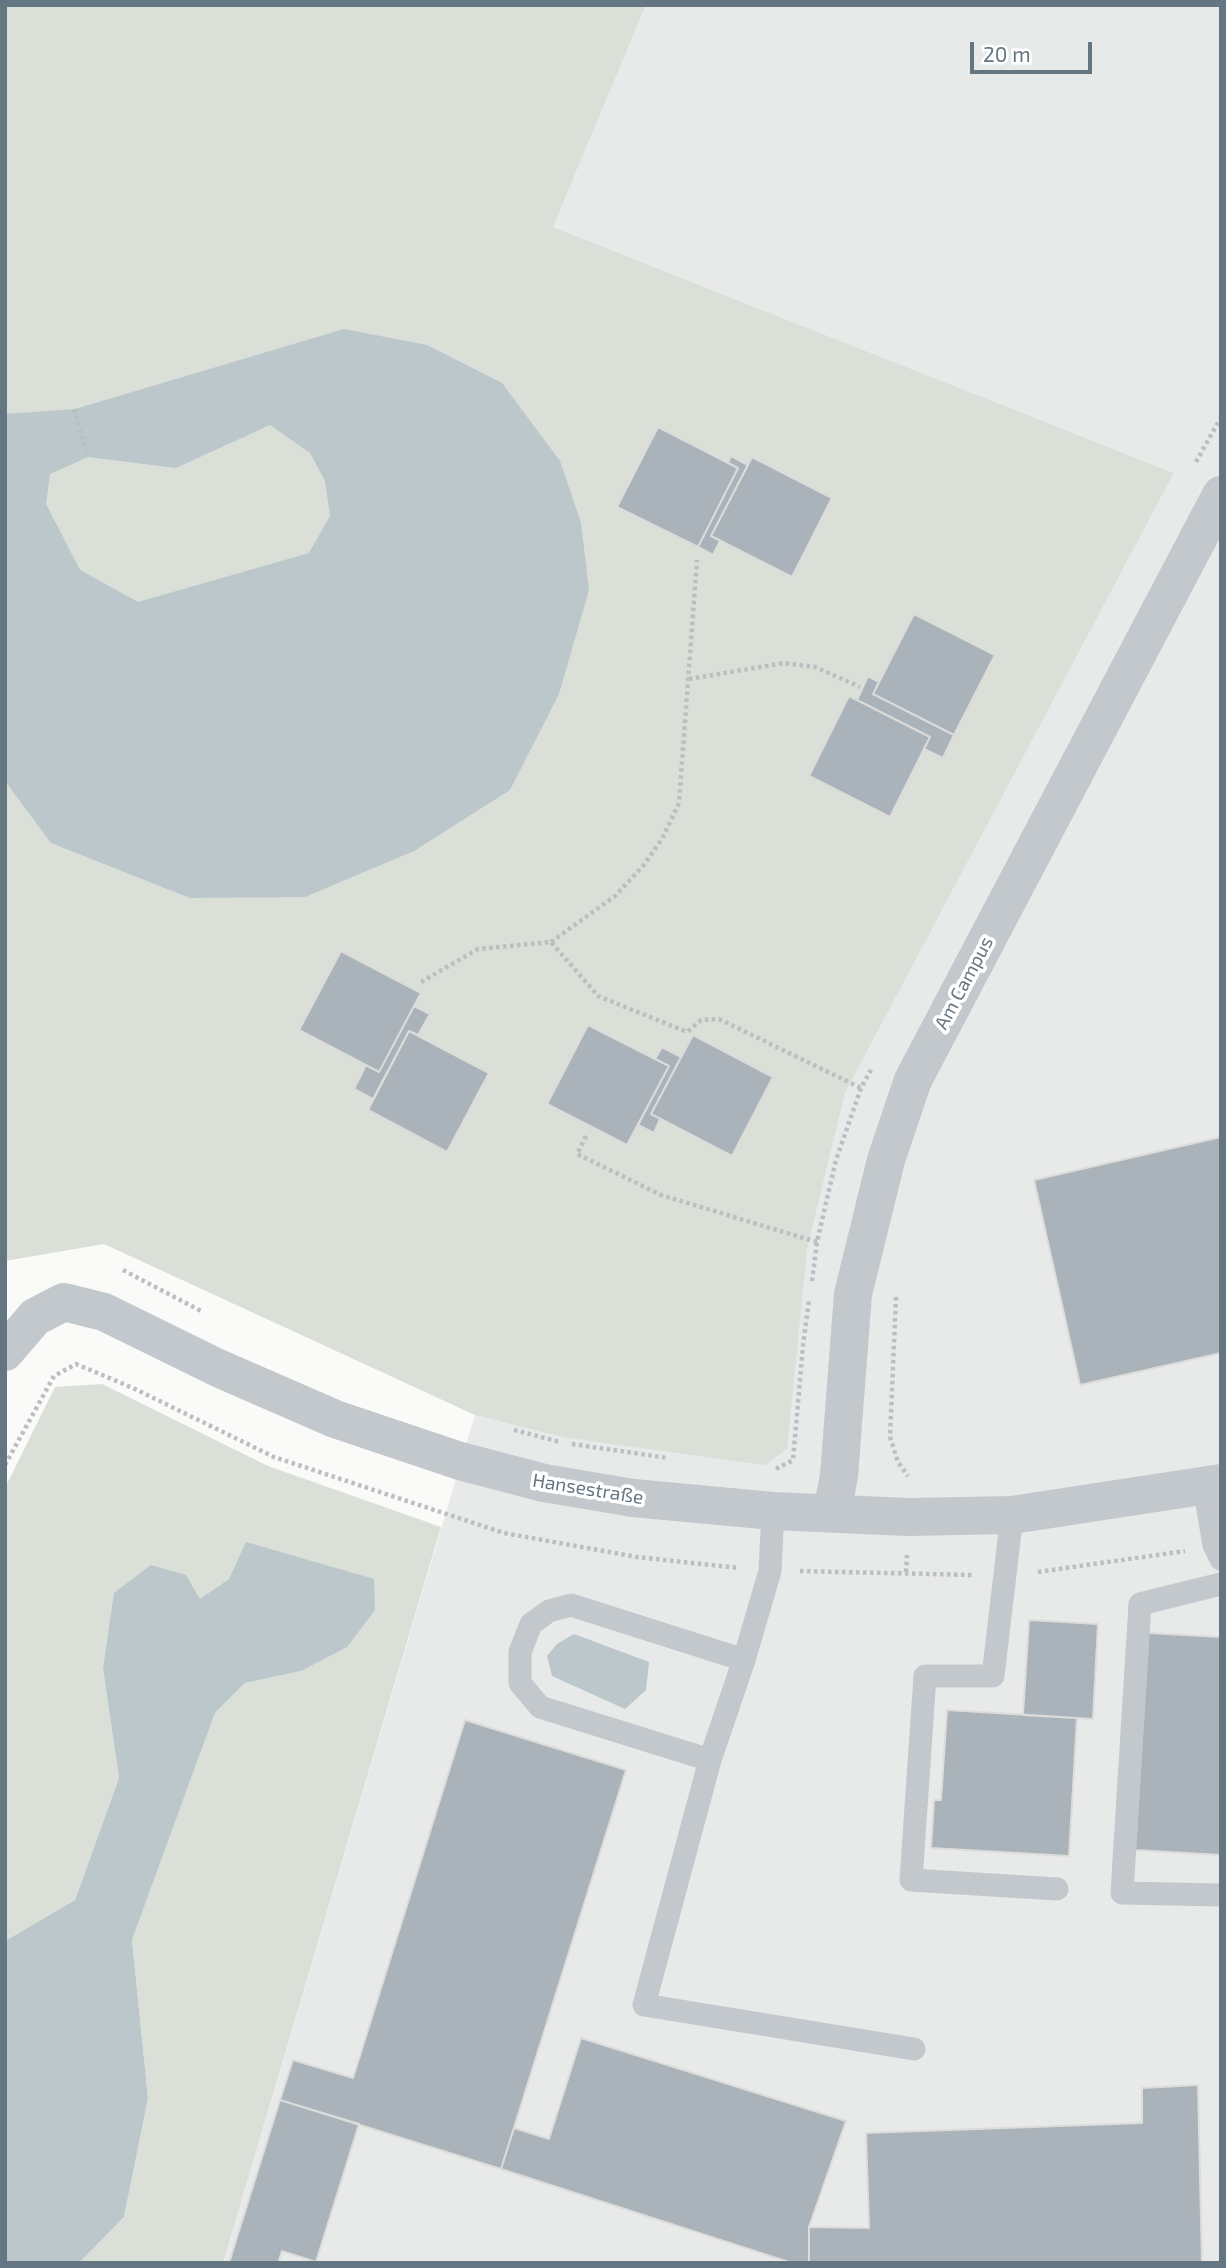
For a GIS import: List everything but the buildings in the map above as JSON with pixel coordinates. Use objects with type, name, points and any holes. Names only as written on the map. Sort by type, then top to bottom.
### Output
[{"type":"street","name":"Am Campus","points":[[832,1513],[839,1476],[853,1294],[886,1160],[913,1080],[1221,495]]},
{"type":"street","name":"Hansestraße","points":[[5,1352],[35,1317],[64,1302],[104,1312],[218,1368],[335,1419],[460,1461],[544,1483],[620,1496],[773,1511],[908,1517],[1012,1515],[1212,1485]]},
{"type":"lane","points":[[1212,1485],[1214,1545],[1221,1559]]},
{"type":"lane","points":[[773,1511],[770,1571],[744,1660],[710,1760],[645,2005],[914,2049]]},
{"type":"lane","points":[[1012,1515],[993,1676],[925,1675],[911,1880],[1057,1889]]},
{"type":"lane","points":[[1221,1584],[1140,1604],[1122,1893],[1221,1895]]},
{"type":"lane","points":[[710,1760],[540,1707],[520,1683],[520,1652],[531,1623],[549,1611],[571,1605],[744,1660]]},
{"type":"path","points":[[74,409],[88,457]]},
{"type":"path","points":[[1194,466],[1221,417]]},
{"type":"path","points":[[421,982],[478,949],[551,942],[615,896],[643,866],[662,839],[679,803],[697,560]]},
{"type":"path","points":[[689,679],[783,663],[815,667],[860,687]]},
{"type":"path","points":[[551,942],[598,996],[687,1032],[701,1020],[719,1019],[862,1088]]},
{"type":"path","points":[[770,1473],[793,1460],[803,1346],[817,1242],[836,1160],[862,1088],[874,1064]]},
{"type":"path","points":[[586,1136],[577,1154],[661,1195],[817,1242]]},
{"type":"path","points":[[123,1270],[209,1315]]},
{"type":"path","points":[[898,1284],[890,1437],[898,1462],[909,1478],[906,1572]]},
{"type":"path","points":[[5,1465],[54,1376],[76,1364]]},
{"type":"path","points":[[513,1430],[562,1442],[679,1459]]},
{"type":"shaded area","points":[[5,5],[646,5],[553,227],[1174,473],[845,1093],[807,1250],[787,1449],[764,1465],[562,1437],[475,1415],[104,1244],[5,1261]]},
{"type":"shaded area","points":[[646,5],[1221,5],[1221,2263],[223,2263],[475,1415],[562,1437],[807,1250],[845,1093],[1174,473],[553,227]]},
{"type":"shaded area","points":[[344,329],[427,345],[502,383],[560,461],[581,523],[589,590],[559,694],[510,790],[414,851],[305,897],[190,898],[51,843],[5,781],[5,414],[75,409]],"holes":[[[270,425],[310,453],[325,481],[330,516],[309,553],[138,602],[80,570],[46,504],[50,474],[88,457],[176,468]]]},
{"type":"shaded area","points":[[102,1384],[268,1466],[441,1527],[223,2263],[79,2263],[124,2217],[148,2098],[132,1940],[215,1713],[245,1683],[301,1671],[229,1579],[103,1669],[119,1778],[75,1900],[5,1941],[5,1488],[55,1387]]},
{"type":"shaded area","points":[[246,1542],[374,1579],[375,1610],[347,1647],[301,1671],[245,1683],[215,1713],[132,1940],[148,2098],[124,2217],[79,2263],[5,2263],[5,1941],[75,1900],[119,1778],[103,1669],[114,1593],[151,1565],[186,1575],[200,1599],[229,1579]]},
{"type":"shaded area","points":[[574,1634],[649,1662],[646,1690],[625,1709],[552,1676],[547,1656],[557,1644]]}]
